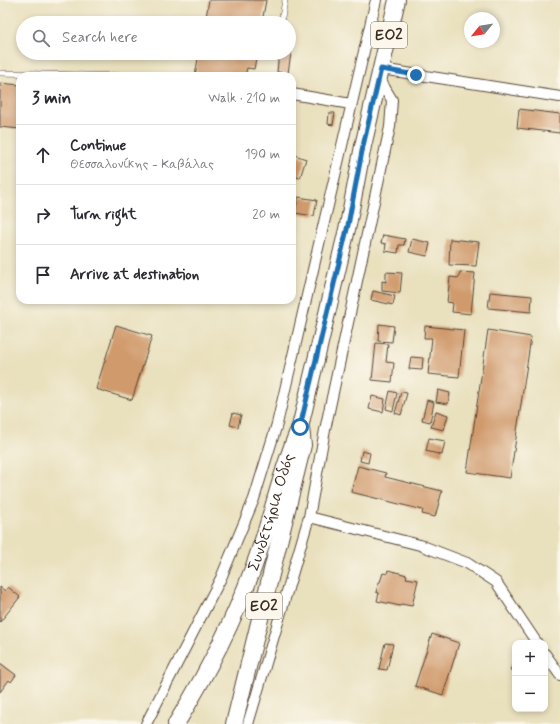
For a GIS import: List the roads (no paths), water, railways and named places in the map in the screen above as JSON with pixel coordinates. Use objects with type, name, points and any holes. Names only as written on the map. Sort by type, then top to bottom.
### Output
[{"type":"main road","name":"ΕΟ2","points":[[234,724],[303,445],[300,427],[348,225],[363,146],[397,0]]},
{"type":"main road","name":"Συνδετήρια Οδός","points":[[176,724],[199,686],[226,633],[243,593],[262,545],[290,449],[300,427]]},
{"type":"street","points":[[146,724],[221,578],[254,499],[278,416],[325,222],[376,0]]},
{"type":"street","points":[[380,73],[560,97]]},
{"type":"street","points":[[248,724],[309,517],[325,430],[390,127],[392,100],[380,73]]},
{"type":"street","points":[[296,95],[351,104]]},
{"type":"street","points":[[309,517],[420,544],[467,563],[496,582],[535,640]]},
{"type":"street","points":[[548,658],[560,675]]},
{"type":"lane","points":[[282,16],[285,0]]},
{"type":"lane","points":[[0,73],[16,73]]}]
